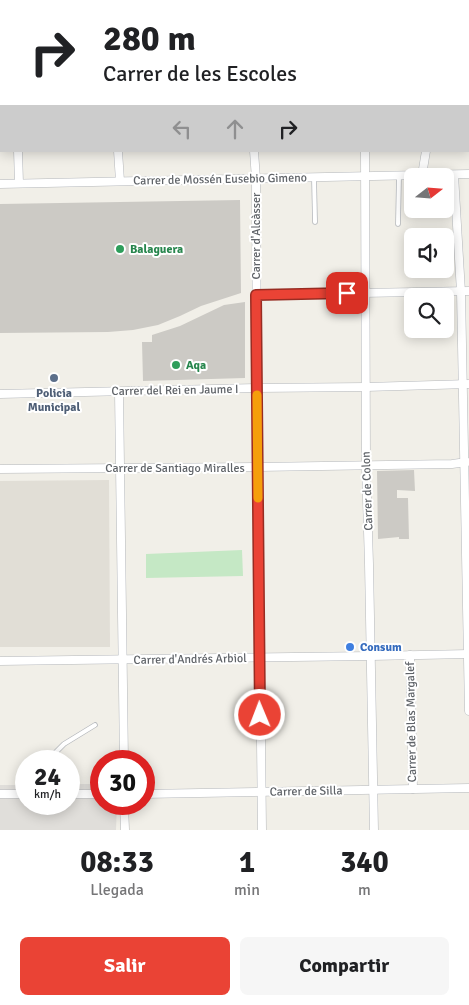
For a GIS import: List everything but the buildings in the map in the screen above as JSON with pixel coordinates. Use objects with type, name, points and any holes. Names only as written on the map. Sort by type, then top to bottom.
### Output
[{"type":"street","points":[[18,152],[19,183]]},
{"type":"street","points":[[118,152],[120,181]]},
{"type":"street","name":"Carrer d'Alcàsser","points":[[254,152],[256,178],[262,830]]},
{"type":"street","name":"Carrer de Colon","points":[[365,152],[366,465],[374,830]]},
{"type":"street","points":[[423,168],[426,152]]},
{"type":"street","points":[[454,174],[465,292],[469,710]]},
{"type":"street","name":"Carrer de Mossén Eusebio Gimeno","points":[[454,174],[469,174]]},
{"type":"street","name":"Carrer de Mossén Eusebio Gimeno","points":[[0,184],[404,176]]},
{"type":"street","points":[[256,295],[465,292]]},
{"type":"street","name":"Carrer del Rei en Jaume I","points":[[0,394],[257,388],[366,388],[466,384]]},
{"type":"street","points":[[119,392],[124,750]]},
{"type":"street","name":"Carrer de Santiago Miralles","points":[[0,469],[258,468],[452,464],[467,462]]},
{"type":"street","name":"Carrer d'Andrés Arbiol","points":[[0,661],[468,654]]},
{"type":"street","name":"Carrer de Blas Margalef","points":[[410,655],[413,789]]},
{"type":"street","name":"Carrer de Silla","points":[[155,794],[469,788]]},
{"type":"street","points":[[0,794],[15,794]]},
{"type":"street","points":[[124,815],[125,830]]},
{"type":"lane","points":[[398,176],[398,224]]},
{"type":"lane","points":[[314,177],[315,222]]},
{"type":"lane","points":[[58,750],[64,744],[95,725]]},
{"type":"shaded area","points":[[109,480],[110,647],[0,647],[0,481]]},
{"type":"shaded area","points":[[80,784],[90,784],[90,815],[117,815],[116,830],[0,830],[0,785],[15,785],[15,815],[80,815]]},
{"type":"green space","points":[[242,550],[243,576],[146,578],[146,554]]},
{"type":"slow traffic","points":[[257,395],[258,498]]},
{"type":"place","name":"Balaguera","points":[[120,249]]},
{"type":"place","name":"Aqa","points":[[176,365]]},
{"type":"place","name":"Policia Municipal","points":[[54,378]]},
{"type":"place","name":"Consum","points":[[350,647]]},
{"type":"route","points":[[260,715],[260,545],[256,295],[347,293]]}]
